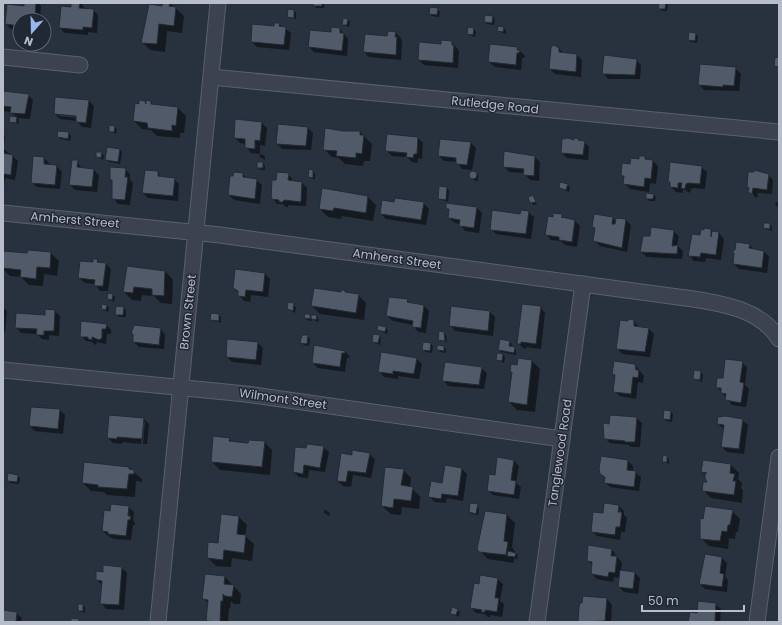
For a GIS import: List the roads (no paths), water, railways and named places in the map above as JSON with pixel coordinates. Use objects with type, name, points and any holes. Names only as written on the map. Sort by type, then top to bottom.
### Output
[{"type":"street","name":"Brown Street","points":[[158,622],[218,3]]},
{"type":"street","points":[[3,57],[80,64]]},
{"type":"street","name":"Rutledge Road","points":[[211,77],[779,132]]},
{"type":"street","name":"Amherst Street","points":[[3,213],[196,232],[683,297],[732,307],[760,319],[772,329],[779,339]]},
{"type":"street","name":"Tanglewood Road","points":[[537,622],[584,284]]},
{"type":"street","name":"Wilmont Street","points":[[3,370],[275,397],[562,439]]},
{"type":"street","points":[[757,622],[779,457]]}]
